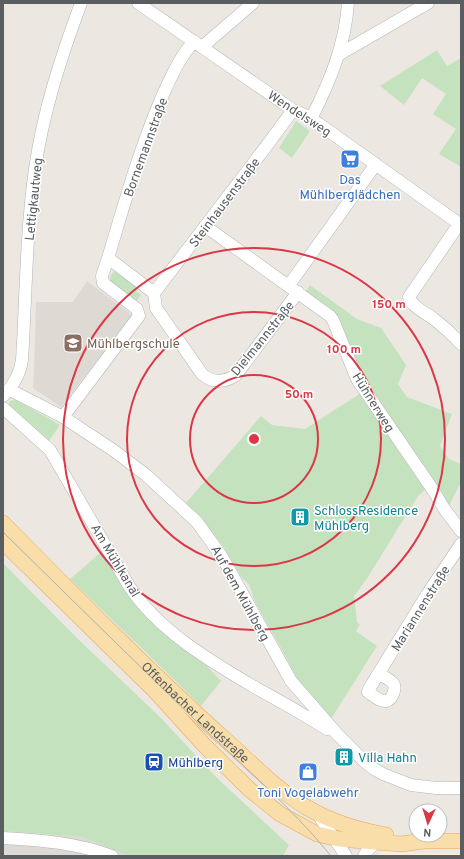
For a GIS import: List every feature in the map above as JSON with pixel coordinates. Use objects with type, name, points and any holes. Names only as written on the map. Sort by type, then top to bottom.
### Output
[{"type":"main road","name":"Offenbacher Landstraße","points":[[3,523],[144,665],[276,784],[306,807],[332,820],[370,832],[408,838]]},
{"type":"main road","name":"Offenbacher Landstraße","points":[[3,542],[155,690],[204,745],[264,802],[280,814],[310,831],[333,838],[375,843],[409,843]]},
{"type":"main road","points":[[190,728],[194,719],[202,718]]},
{"type":"main road","name":"Offenbacher Landstraße","points":[[448,841],[461,841]]},
{"type":"street","name":"Lettigkautweg","points":[[6,392],[20,373],[22,360],[30,218],[38,154],[55,76],[81,3]]},
{"type":"street","name":"Wendelsweg","points":[[138,3],[293,110],[311,119],[460,225]]},
{"type":"street","name":"Bornemannstraße","points":[[62,417],[140,314],[137,309],[103,283],[102,280],[148,130],[178,62],[185,51],[198,44],[253,3]]},
{"type":"street","points":[[311,119],[324,92],[338,55],[345,33],[348,3]]},
{"type":"street","points":[[338,55],[428,3]]},
{"type":"street","name":"Steinhausenstraße","points":[[154,293],[293,110]]},
{"type":"street","name":"Dielmannstraße","points":[[154,293],[156,308],[197,368],[205,377],[223,381],[236,375],[376,164]]},
{"type":"street","points":[[460,225],[409,297],[413,304],[434,318],[461,344]]},
{"type":"street","name":"Hühnerweg","points":[[205,226],[294,289],[333,320],[357,379],[445,510],[461,531]]},
{"type":"street","points":[[108,258],[154,293]]},
{"type":"street","name":"Auf dem Mühlberg","points":[[6,392],[62,417],[112,450],[146,475],[197,522],[222,557],[291,681],[338,735],[364,761],[374,769],[400,781],[420,786],[461,788]]},
{"type":"street","name":"Am Mühlkanal","points":[[3,408],[50,450],[129,586],[147,608],[204,657],[338,735]]},
{"type":"street","name":"Mariannenstraße","points":[[379,674],[428,593],[461,544]]},
{"type":"street","points":[[316,812],[346,856]]},
{"type":"street","points":[[3,838],[71,844],[94,849],[112,856]]},
{"type":"street","points":[[364,856],[375,843]]},
{"type":"shaded area","name":"Mühlbergschule","points":[[87,281],[132,315],[61,407],[33,388],[36,302],[73,302]]},
{"type":"shaded area","points":[[3,831],[82,837],[129,856],[3,856]]},
{"type":"shaded area","points":[[382,852],[461,854],[461,856],[376,856]]},
{"type":"green space","points":[[437,50],[447,66],[461,58],[461,167],[439,154],[456,129],[433,114],[446,94],[422,78],[404,105],[380,86]]},
{"type":"green space","points":[[296,121],[310,131],[292,158],[279,148]]},
{"type":"green space","points":[[116,269],[138,287],[135,290],[141,295],[135,302],[109,284],[111,275]]},
{"type":"green space","points":[[310,285],[357,319],[381,328],[406,365],[398,384],[407,397],[452,414],[440,446],[449,459],[461,464],[461,482],[449,506],[367,385],[333,310],[306,291]]},
{"type":"green space","points":[[361,393],[426,489],[418,496],[366,580],[354,596],[357,622],[360,625],[356,631],[377,646],[331,719],[298,680],[255,602],[249,584],[242,578],[225,549],[204,521],[186,503],[261,416],[272,425],[305,429]]},
{"type":"green space","points":[[16,400],[60,425],[48,442],[8,406],[10,401]]},
{"type":"green space","points":[[106,548],[137,598],[186,644],[221,681],[201,706],[70,579]]},
{"type":"green space","points":[[3,563],[78,639],[161,718],[216,777],[289,845],[283,856],[129,856],[82,837],[3,831]]},
{"type":"tram line","points":[[3,532],[194,719],[282,802],[331,856]]},
{"type":"place","name":"Das Mühlberglädchen","points":[[350,159]]},
{"type":"place","name":"Mühlbergschule","points":[[73,343]]},
{"type":"place","name":"SchlossResidence Mühlberg","points":[[300,517]]},
{"type":"place","name":"Villa Hahn","points":[[344,757]]},
{"type":"place","name":"Mühlberg","points":[[154,762]]},
{"type":"place","name":"Toni Vogelabwehr","points":[[308,772]]}]
